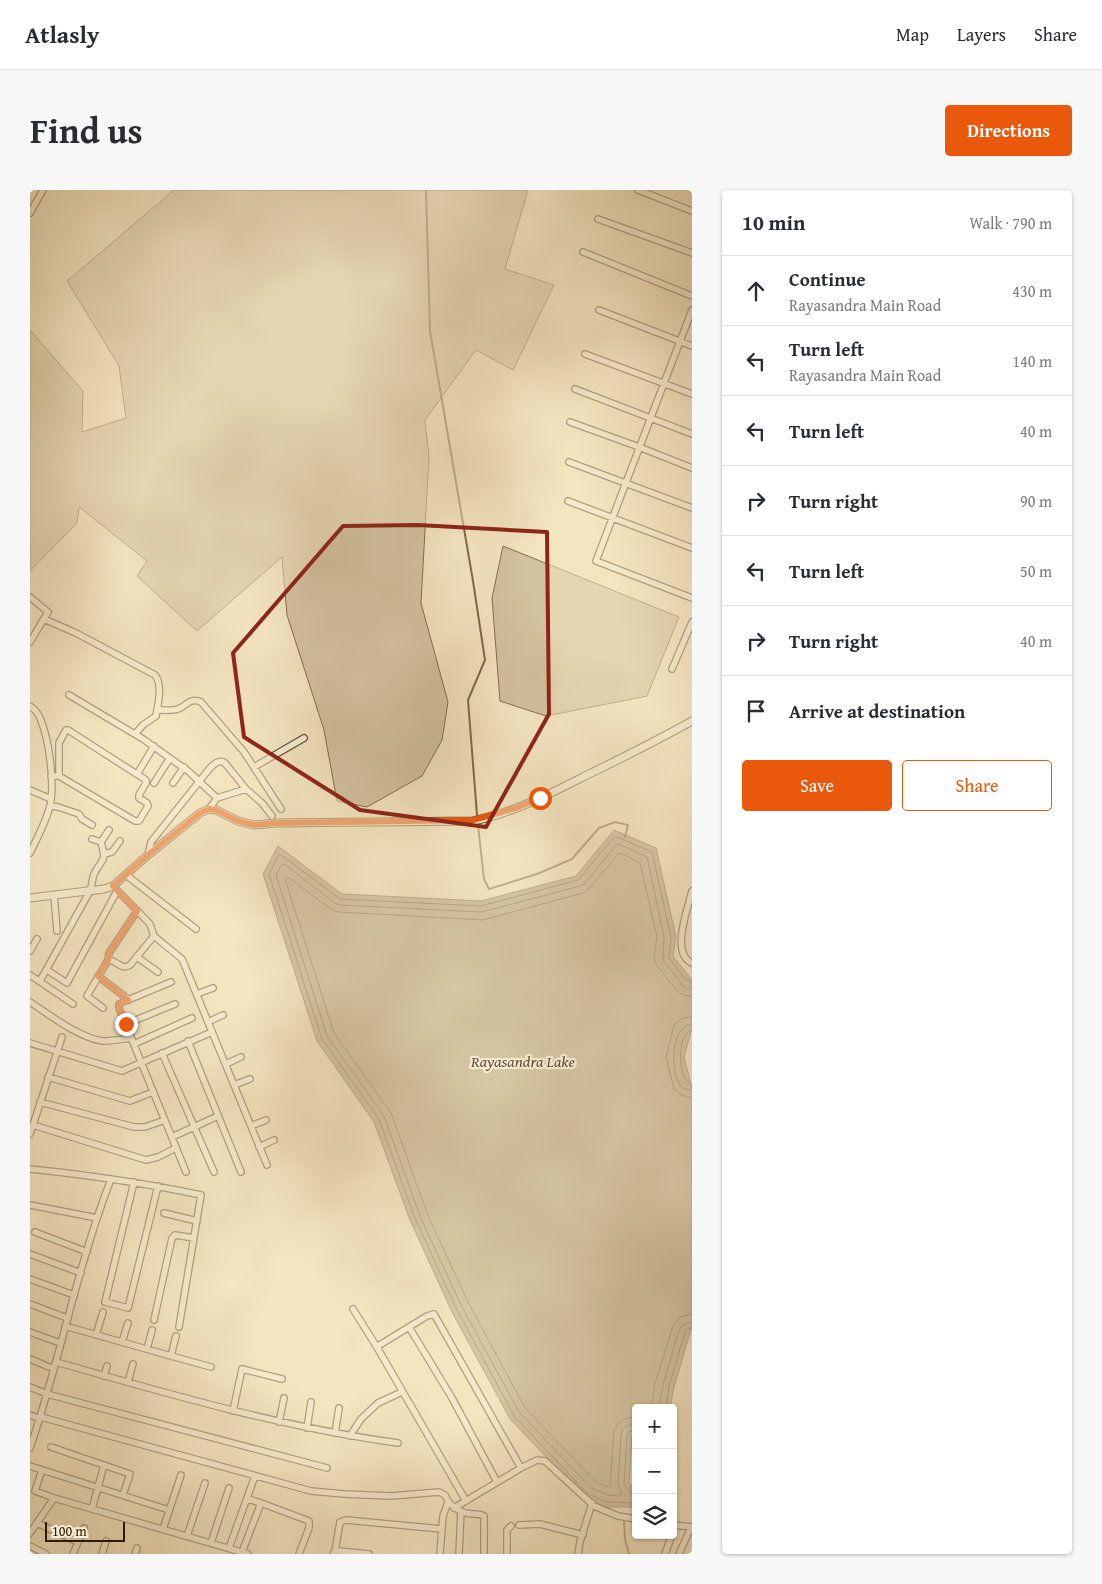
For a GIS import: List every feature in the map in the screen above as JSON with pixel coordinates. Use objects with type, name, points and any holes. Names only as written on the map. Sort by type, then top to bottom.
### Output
[{"type":"street","points":[[30,213],[43,190]]},
{"type":"street","points":[[638,190],[692,211]]},
{"type":"street","points":[[598,220],[692,254]]},
{"type":"street","points":[[583,252],[692,296]]},
{"type":"street","points":[[598,310],[692,346]]},
{"type":"street","points":[[692,310],[596,561],[692,598]]},
{"type":"street","points":[[585,354],[692,394]]},
{"type":"street","points":[[575,390],[692,434]]},
{"type":"street","points":[[570,422],[692,468]]},
{"type":"street","points":[[570,462],[692,508]]},
{"type":"street","points":[[568,502],[692,548]]},
{"type":"street","points":[[30,597],[48,612],[30,642]]},
{"type":"street","points":[[44,619],[76,633],[155,675],[158,679],[159,687],[156,716],[143,725],[135,734]]},
{"type":"street","points":[[672,669],[689,638],[692,622]]},
{"type":"street","points":[[69,695],[154,746],[184,768],[217,798]]},
{"type":"street","points":[[157,710],[178,709],[186,703],[197,700],[201,702],[244,752],[281,809]]},
{"type":"street","points":[[30,706],[38,712],[45,732],[51,776],[50,806],[40,834],[30,853]]},
{"type":"street","points":[[209,809],[216,810],[238,821],[254,825],[276,823],[478,820],[540,798],[692,721]]},
{"type":"street","points":[[51,776],[59,776],[135,821],[139,821],[148,806],[139,795],[146,780],[68,730],[66,730],[59,744],[59,776]]},
{"type":"street","points":[[254,767],[304,738]]},
{"type":"street","points":[[47,745],[59,744]]},
{"type":"street","points":[[139,771],[154,746]]},
{"type":"street","points":[[154,783],[170,758]]},
{"type":"street","points":[[148,855],[151,842],[216,762],[224,762],[246,790],[262,803],[272,816]]},
{"type":"street","points":[[173,783],[184,768]]},
{"type":"street","points":[[30,790],[51,799]]},
{"type":"street","points":[[47,970],[67,983],[115,889],[126,875],[200,813],[209,809],[217,798],[246,790]]},
{"type":"street","points":[[50,806],[80,814],[82,820],[92,825]]},
{"type":"street","points":[[40,981],[90,891],[94,876],[102,864],[104,854],[101,842],[109,830]]},
{"type":"street","points":[[92,839],[101,842]]},
{"type":"street","points":[[104,854],[114,853],[120,841]]},
{"type":"street","points":[[126,875],[196,929]]},
{"type":"street","points":[[30,898],[115,889],[150,924],[154,936],[182,959],[267,1165]]},
{"type":"street","points":[[692,891],[680,941],[684,954],[688,961],[692,963]]},
{"type":"street","points":[[54,895],[57,931]]},
{"type":"street","points":[[103,1008],[87,996],[108,960],[109,953],[137,911]]},
{"type":"street","points":[[108,960],[112,960],[123,968],[127,967],[154,936]]},
{"type":"street","points":[[30,950],[37,939]]},
{"type":"street","points":[[137,957],[158,972]]},
{"type":"street","points":[[30,975],[73,1004]]},
{"type":"street","points":[[98,976],[128,1000]]},
{"type":"street","points":[[171,982],[119,1004],[119,1008],[186,1172]]},
{"type":"street","points":[[197,994],[212,988]]},
{"type":"street","points":[[30,1002],[77,1032],[94,1039],[108,1041],[132,1041],[192,1018]]},
{"type":"street","points":[[126,1024],[175,1004]]},
{"type":"street","points":[[208,1022],[224,1015]]},
{"type":"street","points":[[30,1043],[122,1071],[212,1032]]},
{"type":"street","points":[[30,1134],[62,1037]]},
{"type":"street","points":[[188,1041],[241,1172]]},
{"type":"street","points":[[162,1053],[214,1172]]},
{"type":"street","points":[[226,1064],[241,1057]]},
{"type":"street","points":[[48,1077],[130,1101],[153,1092]]},
{"type":"street","points":[[234,1085],[250,1079]]},
{"type":"street","points":[[40,1102],[134,1127],[145,1127],[164,1120]]},
{"type":"street","points":[[172,1137],[218,1116]]},
{"type":"street","points":[[251,1126],[266,1120]]},
{"type":"street","points":[[33,1125],[146,1160],[158,1157],[176,1148]]},
{"type":"street","points":[[259,1146],[274,1140]]},
{"type":"street","points":[[30,1169],[134,1182],[201,1195],[179,1327]]},
{"type":"street","points":[[30,1448],[97,1218],[111,1180]]},
{"type":"street","points":[[134,1182],[105,1302],[128,1308],[158,1186]]},
{"type":"street","points":[[30,1205],[97,1218]]},
{"type":"street","points":[[164,1213],[197,1221]]},
{"type":"street","points":[[35,1232],[87,1252]]},
{"type":"street","points":[[154,1320],[172,1238],[175,1236],[194,1238]]},
{"type":"street","points":[[30,1254],[81,1273]]},
{"type":"street","points":[[30,1279],[74,1295]]},
{"type":"street","points":[[30,1304],[67,1318]]},
{"type":"street","points":[[353,1309],[466,1500]]},
{"type":"street","points":[[96,1335],[103,1312]]},
{"type":"street","points":[[378,1349],[378,1346],[427,1316],[434,1314],[521,1468]]},
{"type":"street","points":[[122,1342],[128,1323]]},
{"type":"street","points":[[65,1326],[211,1367]]},
{"type":"street","points":[[409,1327],[452,1398],[497,1482]]},
{"type":"street","points":[[147,1350],[152,1330]]},
{"type":"street","points":[[30,1332],[60,1343]]},
{"type":"street","points":[[171,1356],[176,1336]]},
{"type":"street","points":[[30,1359],[54,1368]]},
{"type":"street","points":[[56,1362],[279,1422],[398,1443]]},
{"type":"street","points":[[128,1382],[133,1364]]},
{"type":"street","points":[[104,1376],[107,1366]]},
{"type":"street","points":[[233,1411],[242,1369],[282,1380]]},
{"type":"street","points":[[30,1387],[47,1394],[327,1468]]},
{"type":"street","points":[[350,1436],[360,1418],[378,1404],[402,1392]]},
{"type":"street","points":[[279,1422],[284,1398]]},
{"type":"street","points":[[307,1428],[310,1402]]},
{"type":"street","points":[[335,1433],[339,1408]]},
{"type":"street","points":[[30,1415],[311,1491],[391,1496],[439,1492],[445,1495],[448,1502],[454,1508],[470,1514],[484,1516],[484,1554]]},
{"type":"street","points":[[51,1447],[130,1474],[123,1495]]},
{"type":"street","points":[[454,1508],[537,1460],[545,1461],[594,1506],[618,1516],[632,1519]]},
{"type":"street","points":[[92,1509],[104,1465]]},
{"type":"street","points":[[30,1466],[169,1510]]},
{"type":"street","points":[[42,1470],[34,1492],[245,1553],[261,1503]]},
{"type":"street","points":[[163,1529],[181,1475]]},
{"type":"street","points":[[229,1548],[255,1476]]},
{"type":"street","points":[[187,1536],[205,1483]]},
{"type":"street","points":[[211,1543],[229,1488]]},
{"type":"street","points":[[30,1533],[54,1498]]},
{"type":"street","points":[[248,1499],[309,1521],[299,1554]]},
{"type":"street","points":[[440,1554],[443,1516],[448,1502]]},
{"type":"street","points":[[578,1554],[592,1503]]},
{"type":"street","points":[[459,1554],[461,1511]]},
{"type":"street","points":[[368,1554],[334,1553],[340,1522],[346,1520],[442,1530]]},
{"type":"street","points":[[36,1523],[78,1542]]},
{"type":"street","points":[[519,1525],[540,1524],[583,1535]]},
{"type":"street","points":[[677,1525],[692,1527],[679,1554]]},
{"type":"street","points":[[507,1554],[507,1530],[511,1526]]},
{"type":"street","points":[[73,1554],[84,1528]]},
{"type":"street","points":[[665,1554],[671,1539]]},
{"type":"street","points":[[102,1554],[106,1542]]},
{"type":"street","points":[[30,1546],[46,1554]]},
{"type":"highlighted area","points":[[418,525],[547,532],[549,714],[486,827],[360,810],[244,737],[233,653],[343,526]]},
{"type":"shaded area","points":[[174,190],[528,190],[505,269],[554,285],[513,370],[476,350],[425,420],[429,457],[421,603],[448,702],[442,740],[422,776],[367,807],[337,801],[324,730],[287,615],[282,557],[197,631],[137,576],[147,561],[79,507],[77,523],[30,571],[30,330],[83,391],[82,432],[126,418],[119,366],[67,281]]},
{"type":"shaded area","points":[[503,546],[679,617],[647,696],[546,716],[500,701],[492,598]]},
{"type":"water","name":"Rayasandra Lake","points":[[614,830],[656,848],[676,937],[673,956],[692,980],[692,1028],[684,1057],[692,1089],[692,1326],[671,1404],[632,1404],[629,1483],[632,1486],[632,1507],[605,1507],[585,1498],[510,1419],[451,1310],[410,1220],[374,1122],[317,1041],[263,874],[278,846],[342,894],[481,901],[576,876]]},
{"type":"waterway","points":[[426,190],[430,331],[485,660],[468,700],[477,815]]},
{"type":"waterway","points":[[478,825],[484,879],[489,889],[537,874],[572,859],[599,828],[615,822],[628,825],[625,837]]},
{"type":"waterway","points":[[624,1519],[625,1539],[629,1554]]},
{"type":"route","points":[[126,1024],[119,1004],[128,1000],[98,976],[108,960],[109,953],[137,911],[113,886],[200,813],[209,809],[216,810],[238,821],[254,825],[473,820],[483,819],[540,798]]}]
